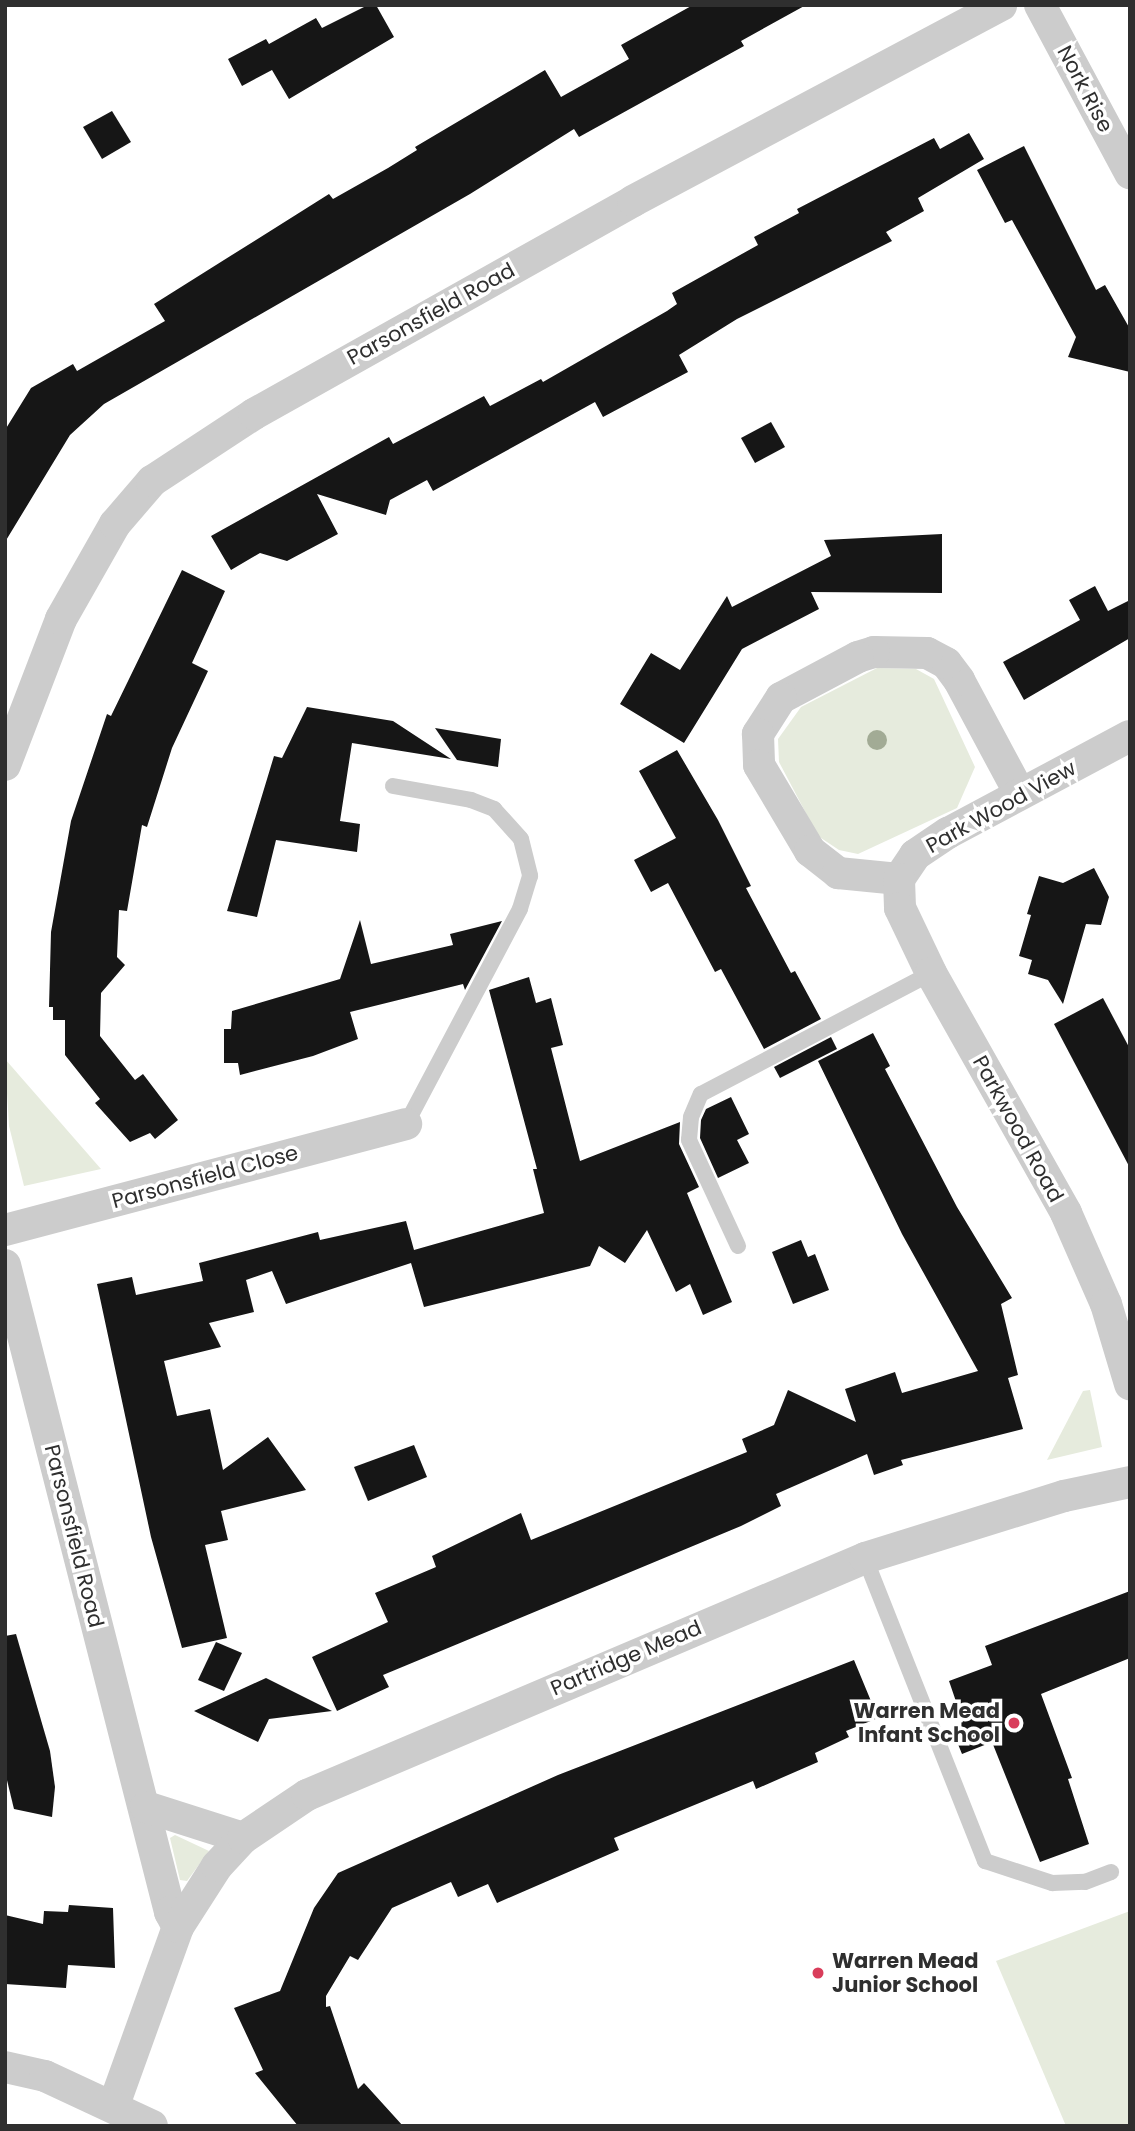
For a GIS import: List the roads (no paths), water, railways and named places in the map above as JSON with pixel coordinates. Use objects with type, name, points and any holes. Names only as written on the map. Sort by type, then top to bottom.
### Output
[{"type":"street","name":"Parsonsfield Road","points":[[5,765],[61,619],[115,524],[152,481],[201,444],[265,407],[633,201],[1001,5]]},
{"type":"street","name":"Nork Rise","points":[[1040,5],[1130,173]]},
{"type":"street","points":[[898,879],[838,873],[810,851],[759,765],[758,734],[781,698],[858,657],[874,652],[927,653],[946,663],[1020,794]]},
{"type":"street","name":"Park Wood View","points":[[898,879],[915,855],[1020,794],[1130,736]]},
{"type":"street","name":"Parkwood Road","points":[[898,879],[900,908],[931,973],[1066,1213],[1106,1304],[1130,1384]]},
{"type":"street","name":"Parsonsfield Close","points":[[5,1230],[405,1124]]},
{"type":"street","name":"Parsonsfield Road","points":[[5,1265],[146,1807],[170,1912],[178,1927]]},
{"type":"street","name":"Partridge Mead","points":[[178,1927],[217,1866],[243,1838],[307,1795],[408,1749],[865,1558],[1050,1500],[1130,1482]]},
{"type":"street","points":[[146,1807],[243,1838]]},
{"type":"street","points":[[114,2105],[178,1927]]},
{"type":"street","points":[[5,2067],[45,2076],[114,2105],[152,2126]]},
{"type":"lane","points":[[393,786],[471,800],[494,810],[521,839],[530,876],[520,909],[405,1124]]},
{"type":"lane","points":[[738,1247],[689,1140],[691,1117],[701,1094],[931,973]]},
{"type":"lane","points":[[865,1558],[985,1861],[1052,1883],[1085,1882],[1111,1872]]},
{"type":"place","name":"Warren Mead Infant School","points":[[1014,1723]]},
{"type":"place","name":"Warren Mead Junior School","points":[[818,1973]]}]
